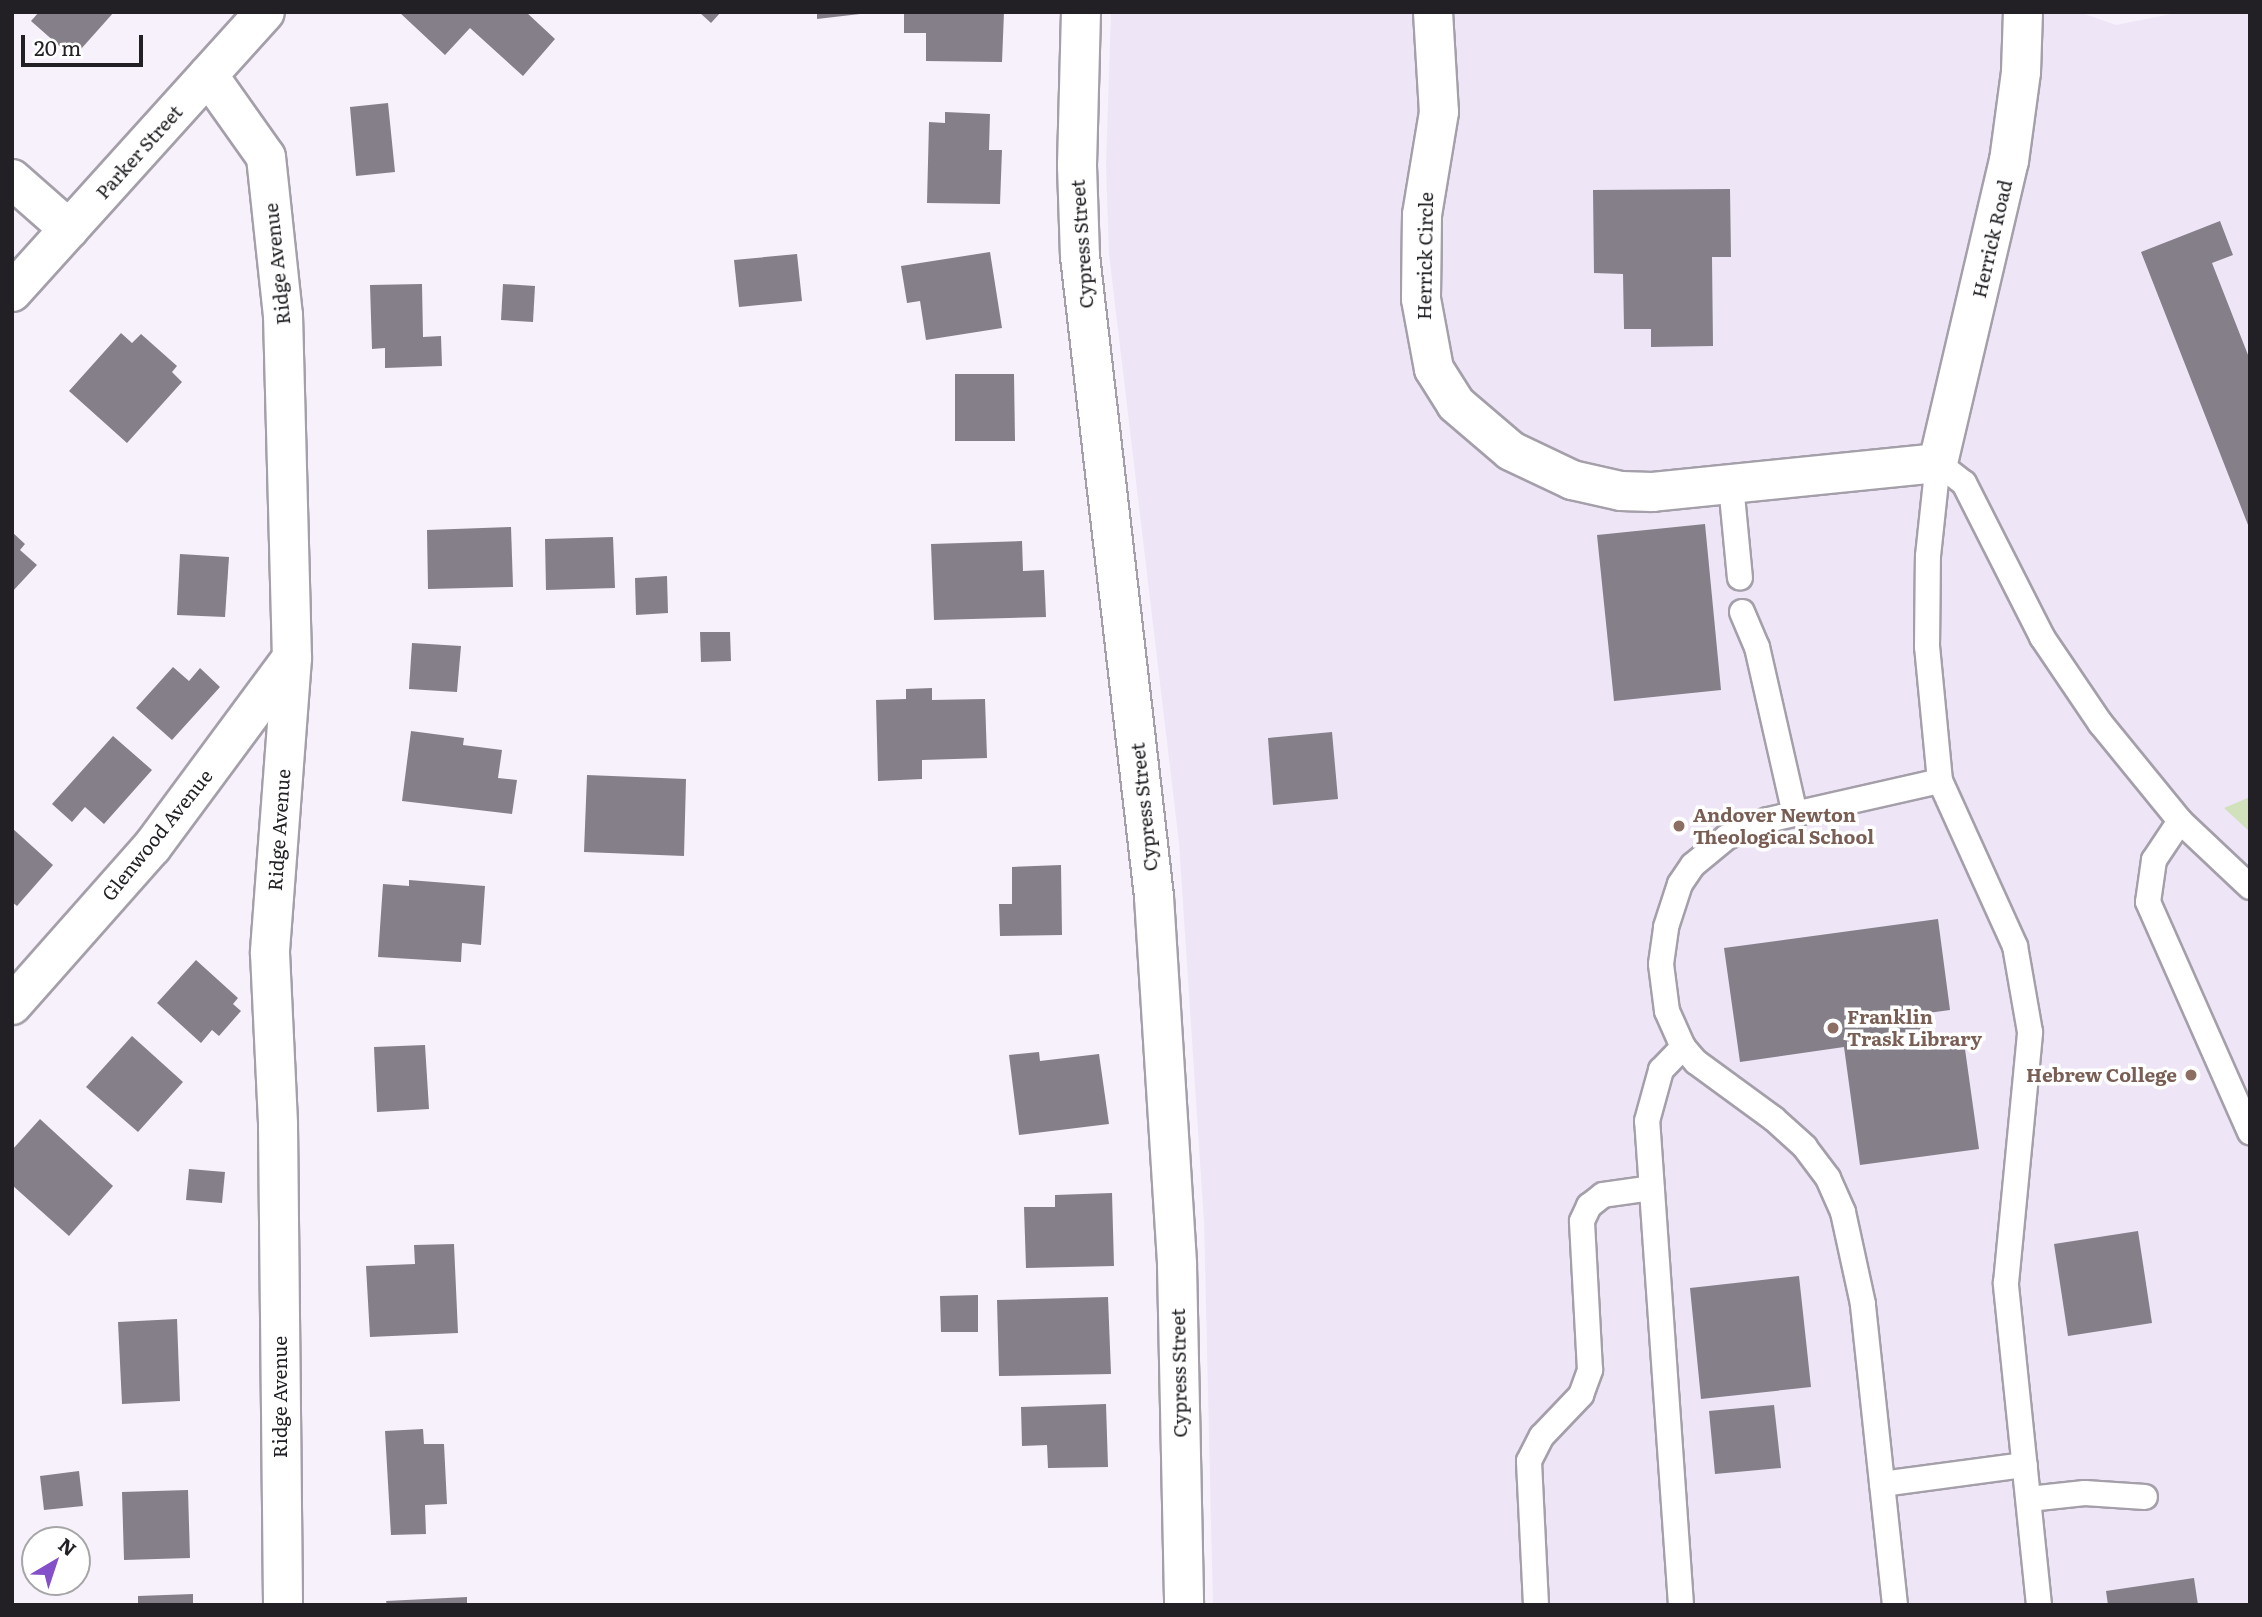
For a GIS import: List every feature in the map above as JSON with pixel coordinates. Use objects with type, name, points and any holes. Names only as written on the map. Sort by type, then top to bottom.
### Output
[{"type":"street","name":"Parker Street","points":[[12,292],[265,12]]},
{"type":"street","name":"Cypress Street","points":[[1082,12],[1077,166],[1080,256],[1151,859],[1177,1265],[1184,1605]]},
{"type":"street","name":"Herrick Circle","points":[[1433,12],[1438,112],[1422,215],[1421,299],[1427,348],[1442,386],[1492,437],[1572,481],[1621,491],[1731,485],[1938,463]]},
{"type":"street","name":"Herrick Road","points":[[1938,463],[2009,161],[2021,72],[2023,12]]},
{"type":"street","name":"Ridge Avenue","points":[[208,75],[266,157],[283,315],[292,658],[270,953],[278,1125],[284,1605]]},
{"type":"street","points":[[12,179],[69,229]]},
{"type":"street","name":"Glenwood Avenue","points":[[12,1005],[152,847],[292,658]]},
{"type":"lane","points":[[1938,463],[1928,556],[1927,648],[1940,781],[2015,946],[2027,1002],[2029,1056],[2006,1260],[2039,1605]]},
{"type":"lane","points":[[1938,463],[1964,483],[2014,586],[2070,681],[2180,821],[2250,887]]},
{"type":"lane","points":[[1731,485],[1740,578]]},
{"type":"lane","points":[[1742,612],[1757,647],[1795,814]]},
{"type":"lane","points":[[1895,1605],[1863,1304],[1839,1203],[1805,1147],[1774,1118],[1696,1062],[1684,1047],[1667,1011],[1661,964],[1666,927],[1680,884],[1693,865],[1727,837],[1795,814],[1940,781]]},
{"type":"lane","points":[[2180,821],[2154,860],[2148,902],[2250,1132]]},
{"type":"lane","points":[[1681,1605],[1652,1188],[1649,1102],[1661,1070],[1684,1047]]},
{"type":"lane","points":[[1536,1605],[1529,1461],[1542,1436],[1581,1395],[1590,1370],[1582,1221],[1589,1206],[1603,1195],[1652,1188]]},
{"type":"lane","points":[[1882,1484],[2025,1465]]},
{"type":"lane","points":[[2029,1499],[2085,1493],[2144,1497]]},
{"type":"shaded area","name":"Andover Newton Theological School","points":[[1111,12],[2079,12],[2116,25],[2181,12],[2250,12],[2250,1605],[1213,1605],[1204,1222],[1179,843],[1109,254],[1106,166]]},
{"type":"green space","points":[[2250,797],[2250,832],[2224,808]]},
{"type":"building","points":[[39,12],[114,12],[73,58],[31,21]]},
{"type":"building","points":[[399,12],[526,12],[555,39],[523,76],[470,28],[445,55]]},
{"type":"building","points":[[699,12],[721,12],[711,23]]},
{"type":"building","points":[[817,12],[860,12],[860,14],[817,19]]},
{"type":"building","points":[[904,12],[1004,12],[1002,62],[926,61],[926,33],[904,33]]},
{"type":"building","points":[[388,103],[395,172],[356,176],[350,107]]},
{"type":"building","points":[[945,112],[990,114],[989,150],[1002,150],[1000,204],[927,203],[929,122],[945,123]]},
{"type":"building","points":[[1730,189],[1731,257],[1712,257],[1713,346],[1651,347],[1651,329],[1624,329],[1623,274],[1594,273],[1593,190]]},
{"type":"building","points":[[2220,221],[2233,255],[2212,263],[2250,360],[2250,530],[2141,252]]},
{"type":"building","points":[[990,252],[1002,328],[926,340],[920,301],[907,303],[901,266]]},
{"type":"building","points":[[797,254],[802,301],[739,307],[734,260]]},
{"type":"building","points":[[422,284],[423,337],[441,336],[442,366],[385,368],[385,348],[372,349],[370,285]]},
{"type":"building","points":[[503,284],[535,286],[533,322],[501,320]]},
{"type":"building","points":[[121,333],[132,343],[141,334],[177,366],[172,372],[182,382],[127,443],[69,391]]},
{"type":"building","points":[[955,374],[1014,374],[1015,441],[955,441]]},
{"type":"building","points":[[1705,524],[1721,690],[1614,701],[1597,535]]},
{"type":"building","points":[[511,527],[513,587],[428,589],[427,530]]},
{"type":"building","points":[[12,532],[25,544],[20,550],[37,565],[12,592]]},
{"type":"building","points":[[613,537],[615,588],[546,590],[545,539]]},
{"type":"building","points":[[1022,541],[1023,571],[1044,570],[1046,617],[934,620],[931,544]]},
{"type":"building","points":[[180,554],[229,557],[225,617],[177,615]]},
{"type":"building","points":[[667,576],[668,613],[636,615],[635,578]]},
{"type":"building","points":[[700,632],[730,632],[731,661],[701,662]]},
{"type":"building","points":[[412,643],[461,646],[457,692],[409,689]]},
{"type":"building","points":[[173,667],[189,681],[200,668],[220,687],[172,740],[136,708]]},
{"type":"building","points":[[932,688],[932,700],[985,699],[987,758],[922,760],[922,779],[878,781],[876,700],[906,699],[906,689]]},
{"type":"building","points":[[411,731],[464,738],[463,745],[502,750],[498,778],[517,780],[512,814],[402,801]]},
{"type":"building","points":[[1332,732],[1338,799],[1273,805],[1268,738]]},
{"type":"building","points":[[113,736],[152,770],[104,824],[85,807],[72,822],[52,804]]},
{"type":"building","points":[[587,775],[686,779],[684,856],[584,852]]},
{"type":"building","points":[[12,828],[53,865],[17,906],[12,902]]},
{"type":"building","points":[[1061,865],[1062,935],[1000,936],[999,904],[1012,904],[1012,867]]},
{"type":"building","points":[[409,880],[485,886],[481,945],[462,943],[461,962],[378,957],[383,884],[409,886]]},
{"type":"building","name":"Franklin Trask Library","points":[[1938,919],[1950,1010],[1928,1013],[1932,1046],[1964,1042],[1979,1149],[1860,1165],[1844,1047],[1740,1062],[1724,948]]},
{"type":"building","points":[[196,960],[238,998],[233,1004],[241,1011],[219,1036],[212,1030],[201,1043],[157,1003]]},
{"type":"building","points":[[132,1036],[183,1082],[138,1132],[86,1087]]},
{"type":"building","points":[[425,1045],[429,1109],[377,1112],[374,1047]]},
{"type":"building","points":[[1039,1052],[1040,1061],[1099,1054],[1109,1124],[1019,1135],[1009,1055]]},
{"type":"building","points":[[40,1119],[113,1186],[69,1236],[12,1185],[12,1150]]},
{"type":"building","points":[[189,1169],[225,1172],[222,1203],[186,1200]]},
{"type":"building","points":[[1112,1193],[1114,1266],[1026,1268],[1024,1207],[1055,1207],[1055,1195]]},
{"type":"building","points":[[2138,1231],[2152,1323],[2068,1336],[2054,1244]]},
{"type":"building","points":[[454,1244],[458,1333],[370,1337],[366,1266],[415,1264],[414,1245]]},
{"type":"building","points":[[1799,1276],[1811,1387],[1701,1399],[1690,1288]]},
{"type":"building","points":[[978,1295],[978,1332],[941,1332],[940,1296]]},
{"type":"building","points":[[1108,1297],[1111,1374],[999,1376],[997,1300]]},
{"type":"building","points":[[177,1319],[180,1401],[122,1404],[118,1322]]},
{"type":"building","points":[[1106,1404],[1108,1467],[1048,1468],[1047,1445],[1022,1446],[1021,1407]]},
{"type":"building","points":[[1774,1405],[1781,1468],[1715,1474],[1709,1411]]},
{"type":"building","points":[[423,1429],[424,1444],[444,1444],[447,1504],[425,1505],[426,1534],[391,1535],[385,1431]]},
{"type":"building","points":[[79,1471],[83,1506],[44,1510],[40,1476]]},
{"type":"building","points":[[188,1490],[190,1558],[124,1560],[122,1492]]},
{"type":"building","points":[[2194,1578],[2198,1605],[2108,1605],[2106,1591]]},
{"type":"building","points":[[193,1594],[193,1605],[138,1605],[138,1596]]},
{"type":"building","points":[[467,1597],[467,1605],[387,1605],[386,1601]]},
{"type":"place","name":"Andover Newton Theological School","points":[[1679,826]]},
{"type":"place","name":"Franklin Trask Library","points":[[1833,1028]]},
{"type":"place","name":"Hebrew College","points":[[2191,1075]]}]
